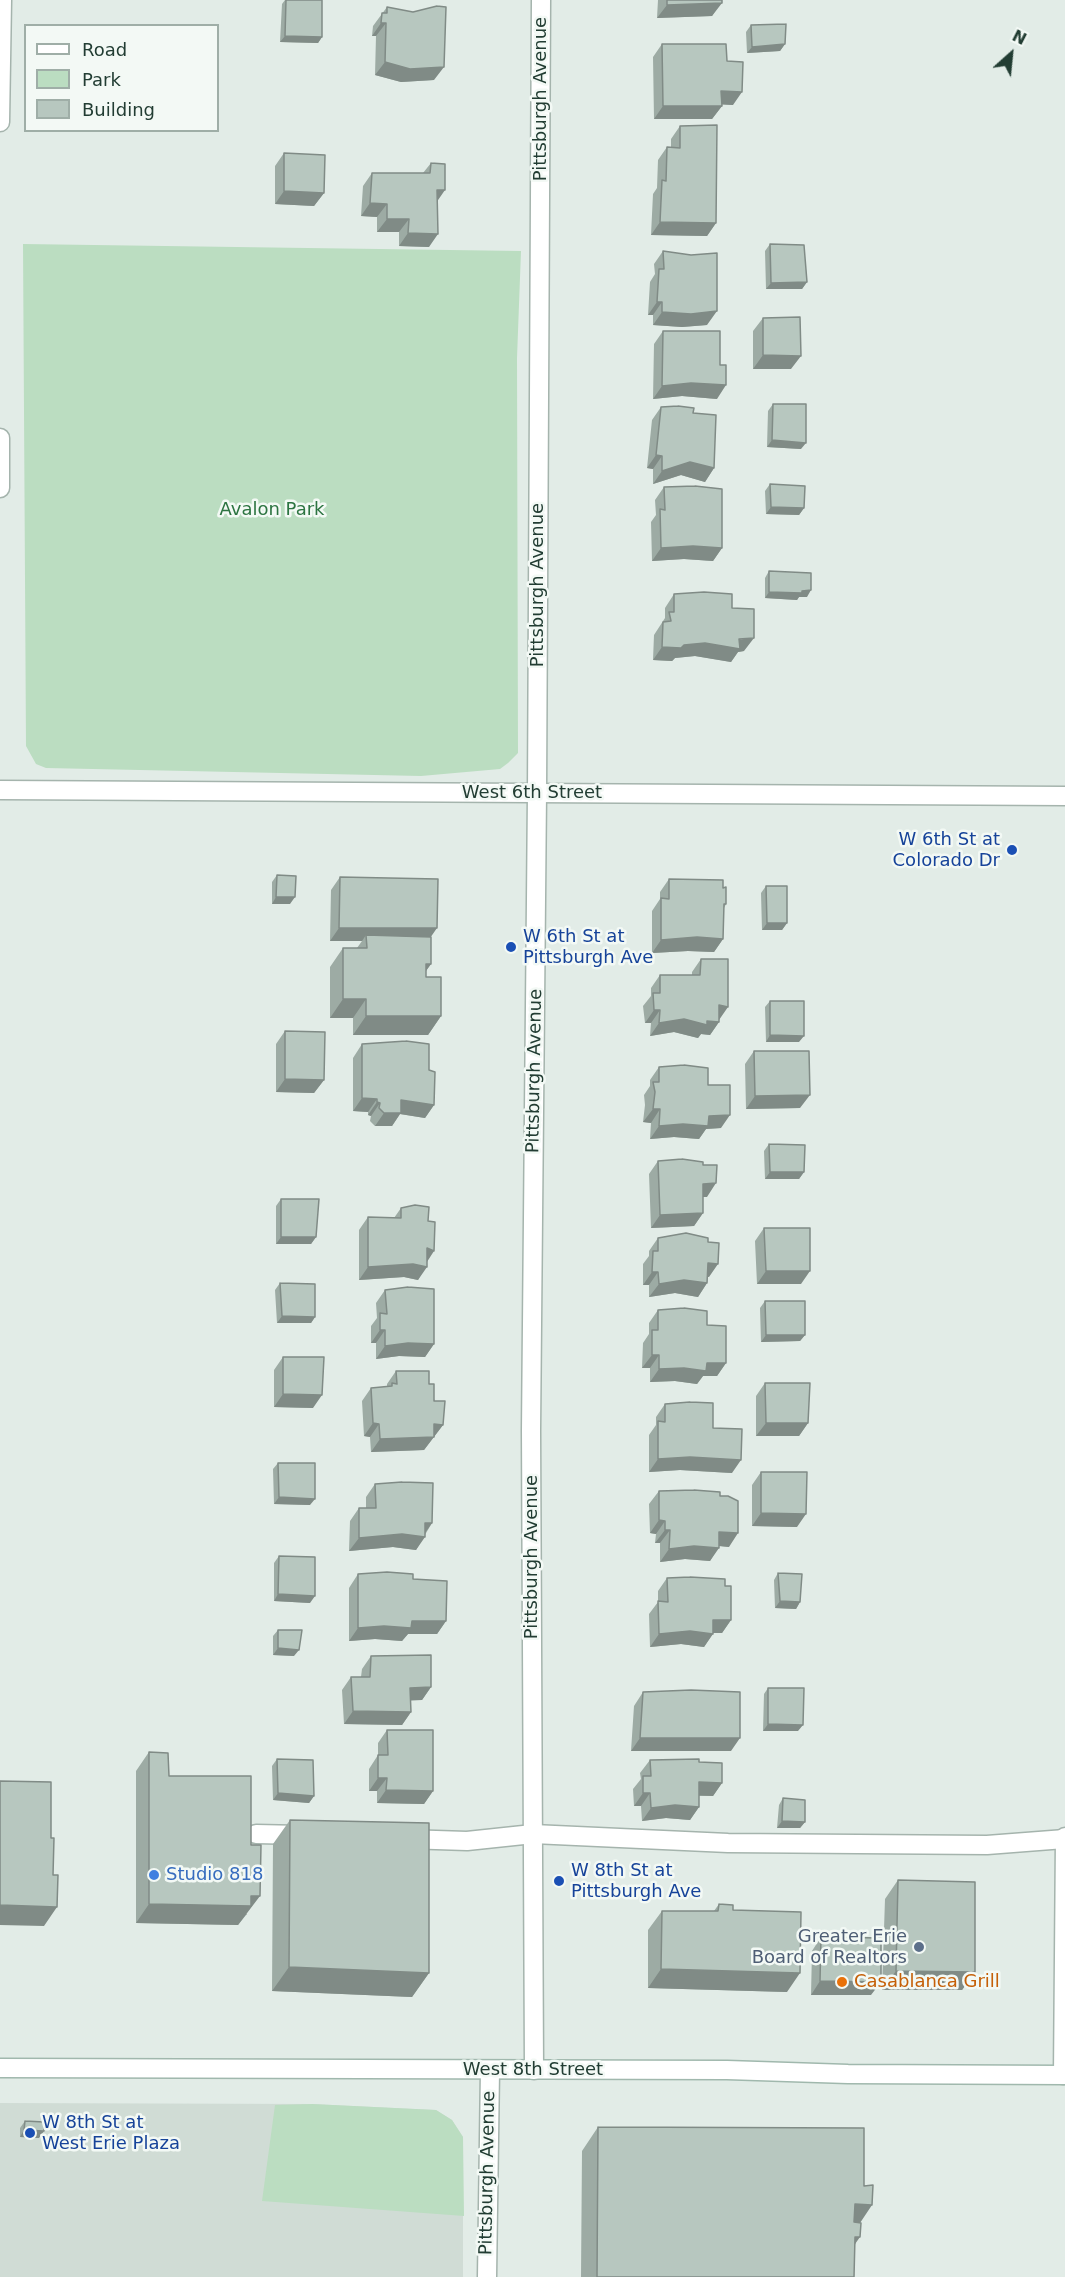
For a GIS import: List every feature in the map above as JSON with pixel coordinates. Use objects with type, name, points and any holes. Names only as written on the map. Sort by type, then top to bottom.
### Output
[{"type":"street","points":[[0,122],[2,0]]},
{"type":"street","name":"Pittsburgh Avenue","points":[[534,2070],[531,1430],[541,0]]},
{"type":"street","points":[[0,438],[0,488]]},
{"type":"street","name":"West 6th Street","points":[[0,790],[1065,796]]},
{"type":"street","points":[[256,1834],[316,1836]]},
{"type":"street","points":[[387,1839],[467,1841],[533,1834],[728,1843],[987,1845],[1065,1838],[1064,2075]]},
{"type":"street","name":"West 8th Street","points":[[0,2068],[727,2070],[848,2074],[1064,2075]]},
{"type":"street","name":"Pittsburgh Avenue","points":[[487,2277],[489,2070]]},
{"type":"shaded area","points":[[0,2103],[312,2104],[436,2110],[452,2120],[463,2137],[463,2277],[0,2277]]},
{"type":"green space","name":"Avalon Park","points":[[23,244],[521,251],[517,358],[518,753],[508,763],[500,769],[421,776],[46,768],[36,764],[26,746]]},
{"type":"green space","points":[[312,2104],[436,2110],[452,2120],[463,2137],[464,2216],[262,2201],[275,2105]]},
{"type":"building","points":[[286,0],[322,0],[322,37],[285,36]]},
{"type":"building","points":[[667,0],[722,0],[722,3],[667,5]]},
{"type":"building","points":[[437,6],[446,7],[444,67],[410,69],[385,62],[386,23],[381,23],[382,13],[387,13],[387,7],[413,12]]},
{"type":"building","points":[[786,24],[785,44],[752,47],[751,25]]},
{"type":"building","points":[[662,44],[726,44],[727,61],[743,62],[742,92],[721,91],[722,106],[663,106]]},
{"type":"building","points":[[717,125],[716,223],[660,222],[662,180],[666,181],[667,147],[680,148],[680,126]]},
{"type":"building","points":[[284,153],[325,155],[324,193],[284,191]]},
{"type":"building","points":[[431,163],[445,164],[445,190],[437,190],[438,234],[408,233],[409,219],[387,219],[387,204],[370,203],[372,173],[430,173]]},
{"type":"building","points":[[770,244],[804,245],[807,282],[771,283]]},
{"type":"building","points":[[663,251],[691,255],[717,253],[717,311],[691,314],[662,312],[662,302],[657,302],[659,269],[664,269]]},
{"type":"building","points":[[800,317],[801,356],[763,355],[763,318]]},
{"type":"building","points":[[663,331],[720,331],[720,365],[726,365],[726,385],[691,383],[662,386]]},
{"type":"building","points":[[773,404],[806,404],[806,443],[772,440]]},
{"type":"building","points":[[661,407],[694,408],[693,413],[716,415],[714,468],[690,462],[662,471],[662,456],[656,455]]},
{"type":"building","points":[[770,484],[805,486],[804,508],[771,507]]},
{"type":"building","points":[[695,486],[722,489],[722,548],[693,546],[661,548],[660,509],[665,510],[664,487]]},
{"type":"building","points":[[769,571],[811,573],[811,590],[802,591],[802,593],[769,592]]},
{"type":"building","points":[[704,592],[732,594],[732,608],[754,609],[754,638],[739,639],[740,649],[705,643],[684,645],[681,648],[662,647],[663,622],[671,621],[669,612],[674,612],[674,594]]},
{"type":"building","points":[[277,875],[296,876],[295,897],[276,897]]},
{"type":"building","points":[[340,877],[438,879],[437,928],[339,928]]},
{"type":"building","points":[[669,879],[723,880],[723,888],[726,887],[726,904],[724,904],[723,939],[697,937],[661,940],[661,898],[669,899]]},
{"type":"building","points":[[766,886],[787,886],[787,923],[767,923]]},
{"type":"building","points":[[366,935],[431,937],[431,964],[426,964],[426,977],[441,977],[441,1016],[366,1016],[366,999],[343,999],[343,948],[367,948]]},
{"type":"building","points":[[701,959],[728,959],[728,1007],[719,1005],[719,1022],[707,1021],[707,1025],[684,1019],[659,1023],[660,1010],[654,1010],[653,993],[660,993],[660,975],[700,975]]},
{"type":"building","points":[[770,1001],[804,1001],[804,1036],[770,1035]]},
{"type":"building","points":[[285,1031],[325,1032],[324,1080],[285,1079]]},
{"type":"building","points":[[406,1041],[429,1044],[429,1070],[435,1072],[434,1105],[401,1100],[401,1113],[384,1113],[379,1108],[380,1103],[377,1099],[362,1098],[362,1044]]},
{"type":"building","points":[[754,1051],[809,1051],[810,1095],[755,1096]]},
{"type":"building","points":[[684,1065],[708,1068],[708,1085],[730,1085],[730,1115],[709,1116],[708,1126],[683,1124],[659,1126],[660,1109],[653,1109],[655,1092],[653,1082],[659,1082],[659,1067]]},
{"type":"building","points":[[769,1144],[805,1145],[804,1172],[770,1172]]},
{"type":"building","points":[[682,1159],[703,1162],[703,1165],[717,1165],[716,1183],[703,1184],[703,1213],[660,1215],[658,1161]]},
{"type":"building","points":[[281,1199],[319,1199],[316,1237],[281,1237]]},
{"type":"building","points":[[415,1205],[429,1207],[428,1221],[435,1222],[434,1251],[427,1248],[427,1267],[413,1264],[368,1267],[368,1217],[401,1218],[401,1208]]},
{"type":"building","points":[[764,1228],[810,1228],[810,1271],[766,1271]]},
{"type":"building","points":[[686,1233],[708,1238],[708,1242],[719,1243],[718,1264],[708,1263],[707,1283],[684,1280],[659,1284],[658,1272],[652,1272],[653,1251],[658,1251],[658,1238]]},
{"type":"building","points":[[280,1283],[315,1284],[315,1317],[282,1316]]},
{"type":"building","points":[[408,1287],[434,1289],[434,1344],[408,1343],[385,1346],[385,1330],[380,1330],[380,1313],[387,1314],[385,1290]]},
{"type":"building","points":[[765,1301],[805,1301],[805,1335],[766,1335]]},
{"type":"building","points":[[684,1308],[707,1311],[707,1325],[726,1326],[726,1363],[707,1363],[706,1371],[684,1368],[659,1369],[659,1355],[652,1355],[652,1330],[658,1330],[658,1310]]},
{"type":"building","points":[[283,1357],[324,1357],[322,1395],[283,1394]]},
{"type":"building","points":[[396,1371],[429,1371],[429,1384],[434,1384],[434,1401],[445,1401],[443,1425],[434,1424],[434,1437],[380,1439],[379,1424],[373,1423],[371,1388],[397,1384]]},
{"type":"building","points":[[765,1383],[810,1383],[808,1423],[766,1423]]},
{"type":"building","points":[[713,1403],[713,1428],[742,1429],[741,1460],[690,1457],[658,1459],[658,1421],[665,1422],[665,1404]]},
{"type":"building","points":[[278,1463],[315,1463],[315,1499],[279,1497]]},
{"type":"building","points":[[761,1472],[807,1472],[806,1514],[761,1513]]},
{"type":"building","points":[[433,1483],[432,1523],[425,1523],[425,1537],[402,1534],[359,1538],[359,1508],[376,1508],[375,1484]]},
{"type":"building","points":[[659,1491],[720,1492],[720,1496],[728,1496],[738,1501],[738,1533],[719,1532],[719,1548],[694,1546],[669,1549],[670,1530],[665,1530],[665,1521],[659,1520]]},
{"type":"building","points":[[279,1556],[315,1557],[315,1596],[278,1594]]},
{"type":"building","points":[[387,1572],[413,1574],[413,1579],[447,1581],[446,1621],[412,1621],[411,1628],[384,1626],[358,1628],[358,1574]]},
{"type":"building","points":[[778,1573],[802,1574],[800,1602],[780,1601]]},
{"type":"building","points":[[667,1578],[725,1579],[725,1586],[731,1586],[731,1620],[713,1620],[713,1634],[690,1631],[659,1634],[658,1601],[668,1602]]},
{"type":"building","points":[[278,1630],[302,1630],[299,1650],[278,1648]]},
{"type":"building","points":[[431,1655],[431,1687],[410,1688],[411,1712],[353,1711],[351,1677],[370,1677],[371,1656]]},
{"type":"building","points":[[768,1688],[804,1688],[803,1725],[768,1724]]},
{"type":"building","points":[[691,1690],[740,1692],[740,1738],[640,1738],[643,1692]]},
{"type":"building","points":[[387,1730],[433,1730],[433,1791],[386,1790],[387,1778],[378,1778],[378,1755],[388,1755]]},
{"type":"building","points":[[149,1752],[168,1753],[169,1776],[251,1776],[251,1845],[261,1845],[260,1896],[251,1896],[251,1906],[149,1904]]},
{"type":"building","points":[[277,1759],[313,1760],[314,1796],[278,1793]]},
{"type":"building","points":[[699,1759],[699,1762],[722,1763],[722,1783],[699,1782],[699,1807],[675,1805],[651,1808],[650,1793],[643,1793],[643,1776],[651,1776],[650,1760]]},
{"type":"building","points":[[0,1781],[51,1782],[51,1838],[54,1838],[53,1875],[58,1875],[57,1907],[0,1905]]},
{"type":"building","points":[[783,1798],[805,1800],[805,1822],[782,1821]]},
{"type":"building","points":[[290,1820],[429,1823],[429,1973],[289,1967]]},
{"type":"building","points":[[898,1880],[975,1882],[975,1972],[896,1971]]},
{"type":"building","points":[[719,1904],[733,1905],[733,1910],[801,1912],[800,1973],[661,1969],[662,1911],[718,1911]]},
{"type":"building","points":[[821,1937],[881,1938],[881,1982],[820,1981]]},
{"type":"building","points":[[25,2121],[44,2122],[44,2131],[24,2130]]},
{"type":"building","points":[[598,2127],[864,2128],[864,2186],[873,2185],[872,2205],[855,2204],[854,2222],[861,2223],[860,2237],[855,2237],[854,2277],[597,2277]]},
{"type":"place","name":"W 6th St at Colorado Dr","points":[[1012,850]]},
{"type":"place","name":"W 6th St at Pittsburgh Ave","points":[[511,947]]},
{"type":"place","name":"Studio 818","points":[[154,1875]]},
{"type":"place","name":"W 8th St at Pittsburgh Ave","points":[[559,1881]]},
{"type":"place","name":"Greater Erie Board of Realtors","points":[[919,1947]]},
{"type":"place","name":"Casablanca Grill","points":[[842,1982]]},
{"type":"place","name":"W 8th St at West Erie Plaza","points":[[30,2133]]}]
